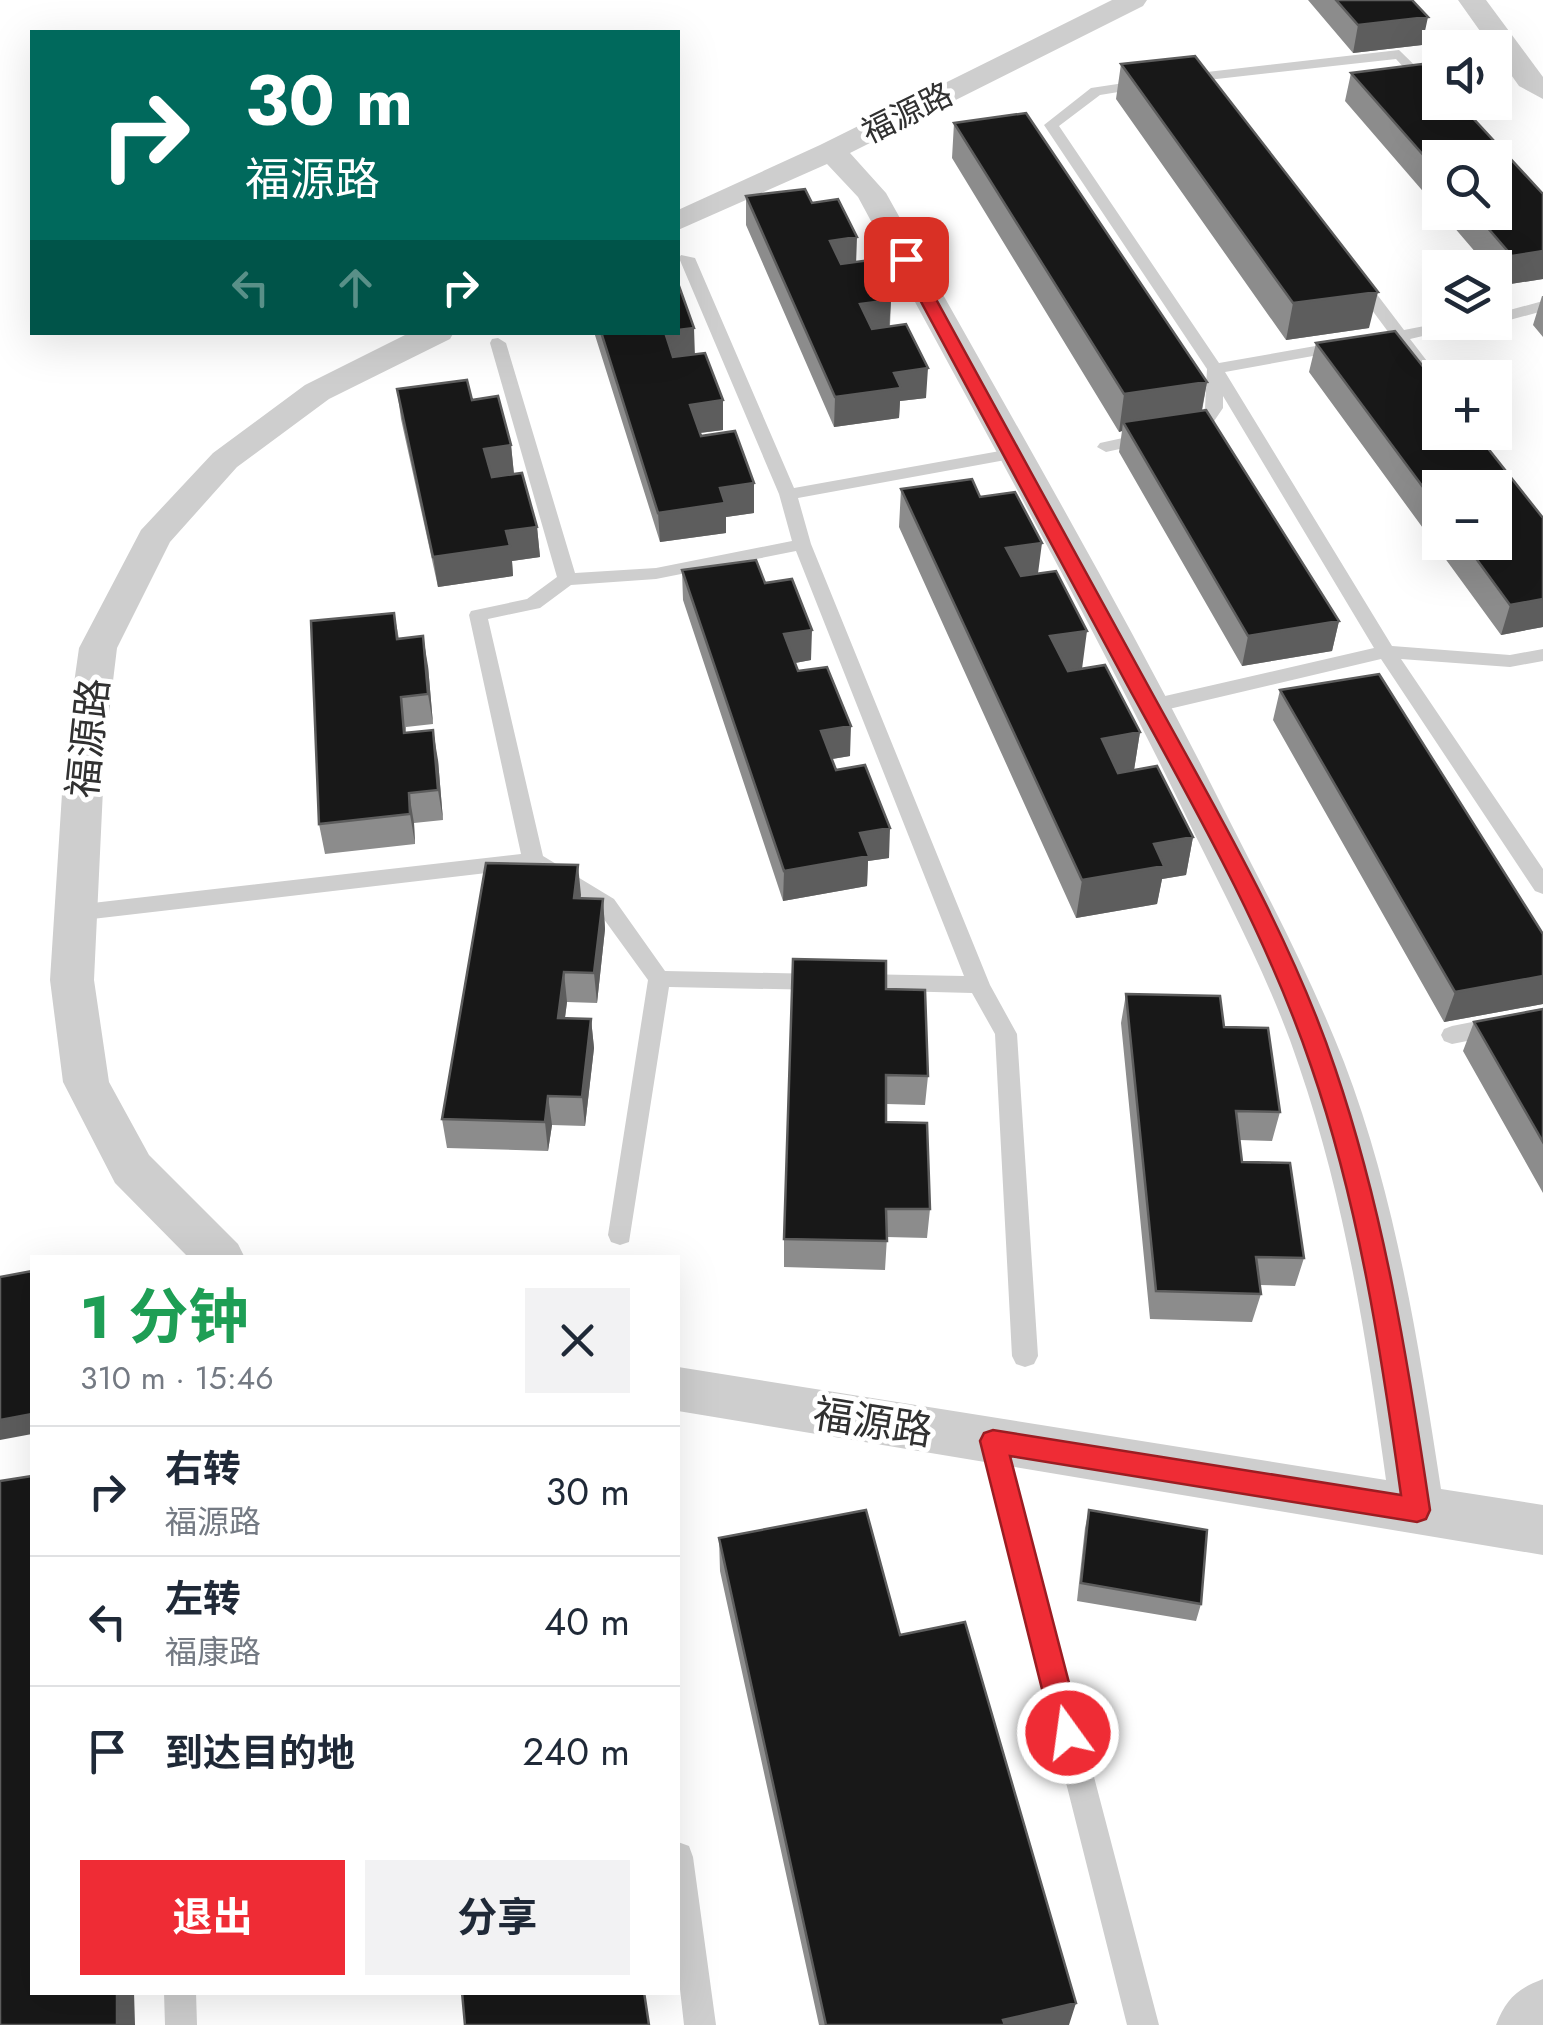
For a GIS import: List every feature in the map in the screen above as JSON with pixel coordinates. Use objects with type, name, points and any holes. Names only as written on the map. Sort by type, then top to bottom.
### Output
[{"type":"street","name":"福源路","points":[[680,220],[831,151],[1134,0]]},
{"type":"street","points":[[1472,0],[1529,80],[1543,90]]},
{"type":"street","points":[[831,151],[871,193],[1152,706],[1286,976],[1322,1065],[1352,1162],[1392,1335],[1417,1510]]},
{"type":"street","name":"福源路","points":[[218,1255],[132,1170],[86,1082],[72,980],[84,746],[98,648],[154,538],[224,460],[302,403],[432,335]]},
{"type":"street","name":"福源路","points":[[680,1389],[1543,1530]]},
{"type":"street","points":[[1527,2025],[1543,2010]]},
{"type":"lane","points":[[1422,79],[1399,54],[1206,76],[1096,91],[1051,125],[1215,369],[1386,652],[1543,886]]},
{"type":"lane","points":[[1206,76],[1217,91]]},
{"type":"lane","points":[[688,258],[788,494],[802,544],[979,985],[1006,1034],[1025,1356]]},
{"type":"lane","points":[[1342,258],[1422,365]]},
{"type":"lane","points":[[1512,314],[1543,306]]},
{"type":"lane","points":[[1215,369],[1422,330]]},
{"type":"lane","points":[[498,343],[567,578]]},
{"type":"lane","points":[[1106,446],[1202,426],[1214,408],[1215,369]]},
{"type":"lane","points":[[788,494],[1011,454]]},
{"type":"lane","points":[[533,860],[478,614],[533,604],[567,578],[608,579],[694,570],[802,544]]},
{"type":"lane","points":[[1152,706],[1386,652],[1510,661],[1543,655]]},
{"type":"lane","points":[[75,912],[533,860],[606,906],[660,979],[620,1235]]},
{"type":"lane","points":[[660,979],[979,985]]},
{"type":"lane","points":[[1452,1035],[1543,1017]]},
{"type":"lane","points":[[993,1441],[1143,2025]]},
{"type":"lane","points":[[680,1871],[700,2025]]},
{"type":"lane","points":[[180,1995],[181,2025]]},
{"type":"building","points":[[1336,0],[1412,0],[1428,17],[1358,25]]},
{"type":"building","points":[[1195,56],[1378,292],[1293,303],[1121,64]]},
{"type":"building","points":[[1422,64],[1422,120],[1475,120],[1493,140],[1422,140],[1422,154],[1351,73]]},
{"type":"building","points":[[1026,113],[1207,382],[1124,394],[954,123]]},
{"type":"building","points":[[1512,160],[1543,194],[1543,251],[1512,256],[1512,250],[1507,250],[1490,230],[1512,230]]},
{"type":"building","points":[[805,189],[812,203],[838,199],[857,237],[830,241],[841,264],[870,260],[891,300],[860,304],[872,329],[906,324],[928,368],[894,373],[901,388],[835,397],[746,196]]},
{"type":"building","points":[[680,289],[694,328],[680,330]]},
{"type":"building","points":[[1395,331],[1422,365],[1422,450],[1489,450],[1505,470],[1422,470],[1422,486],[1316,343]]},
{"type":"building","points":[[602,335],[666,335],[673,357],[705,353],[723,400],[690,405],[701,436],[735,431],[754,483],[720,488],[725,503],[658,513]]},
{"type":"building","points":[[467,380],[472,400],[498,396],[511,445],[484,449],[492,477],[522,473],[537,527],[506,531],[510,546],[433,557],[397,389]]},
{"type":"building","points":[[1206,410],[1339,621],[1248,636],[1123,422]]},
{"type":"building","points":[[972,479],[980,497],[1015,492],[1042,543],[1006,548],[1021,576],[1056,571],[1087,631],[1050,636],[1068,671],[1105,665],[1140,732],[1102,739],[1118,773],[1157,766],[1193,837],[1154,844],[1164,866],[1082,880],[901,489]]},
{"type":"building","points":[[1512,479],[1543,518],[1543,599],[1510,605],[1477,560],[1512,560]]},
{"type":"building","points":[[756,560],[765,583],[792,579],[812,630],[784,634],[798,671],[827,667],[851,726],[821,731],[836,770],[865,765],[890,828],[860,833],[869,856],[784,871],[682,570]]},
{"type":"building","points":[[394,613],[397,639],[423,636],[428,694],[401,697],[404,733],[433,730],[438,790],[409,793],[410,814],[319,824],[311,621]]},
{"type":"building","points":[[1379,674],[1543,934],[1543,976],[1455,992],[1280,690]]},
{"type":"building","points":[[486,863],[578,865],[574,898],[603,899],[594,973],[564,972],[558,1018],[591,1019],[582,1097],[548,1096],[545,1122],[442,1119]]},
{"type":"building","points":[[793,959],[886,961],[886,989],[925,990],[928,1076],[886,1075],[886,1122],[927,1123],[930,1209],[886,1209],[887,1241],[784,1239]]},
{"type":"building","points":[[1126,994],[1220,996],[1224,1027],[1268,1028],[1280,1112],[1236,1111],[1242,1162],[1290,1163],[1304,1258],[1256,1257],[1261,1294],[1156,1291]]},
{"type":"building","points":[[1543,1009],[1543,1142],[1474,1022]]},
{"type":"building","points":[[30,1271],[30,1414],[0,1420],[0,1277]]},
{"type":"building","points":[[30,1476],[30,1995],[117,1995],[117,2025],[0,2025],[0,1481]]},
{"type":"building","points":[[866,1510],[900,1635],[965,1622],[1076,2003],[1003,2020],[1005,2025],[826,2025],[719,1538]]},
{"type":"building","points":[[1089,1510],[1207,1530],[1201,1604],[1081,1583]]},
{"type":"building","points":[[462,1995],[644,1995],[649,2025],[465,2025]]},
{"type":"route","points":[[906,259],[1152,706],[1286,976],[1322,1065],[1352,1162],[1392,1335],[1417,1510],[993,1441],[1068,1733]]}]
